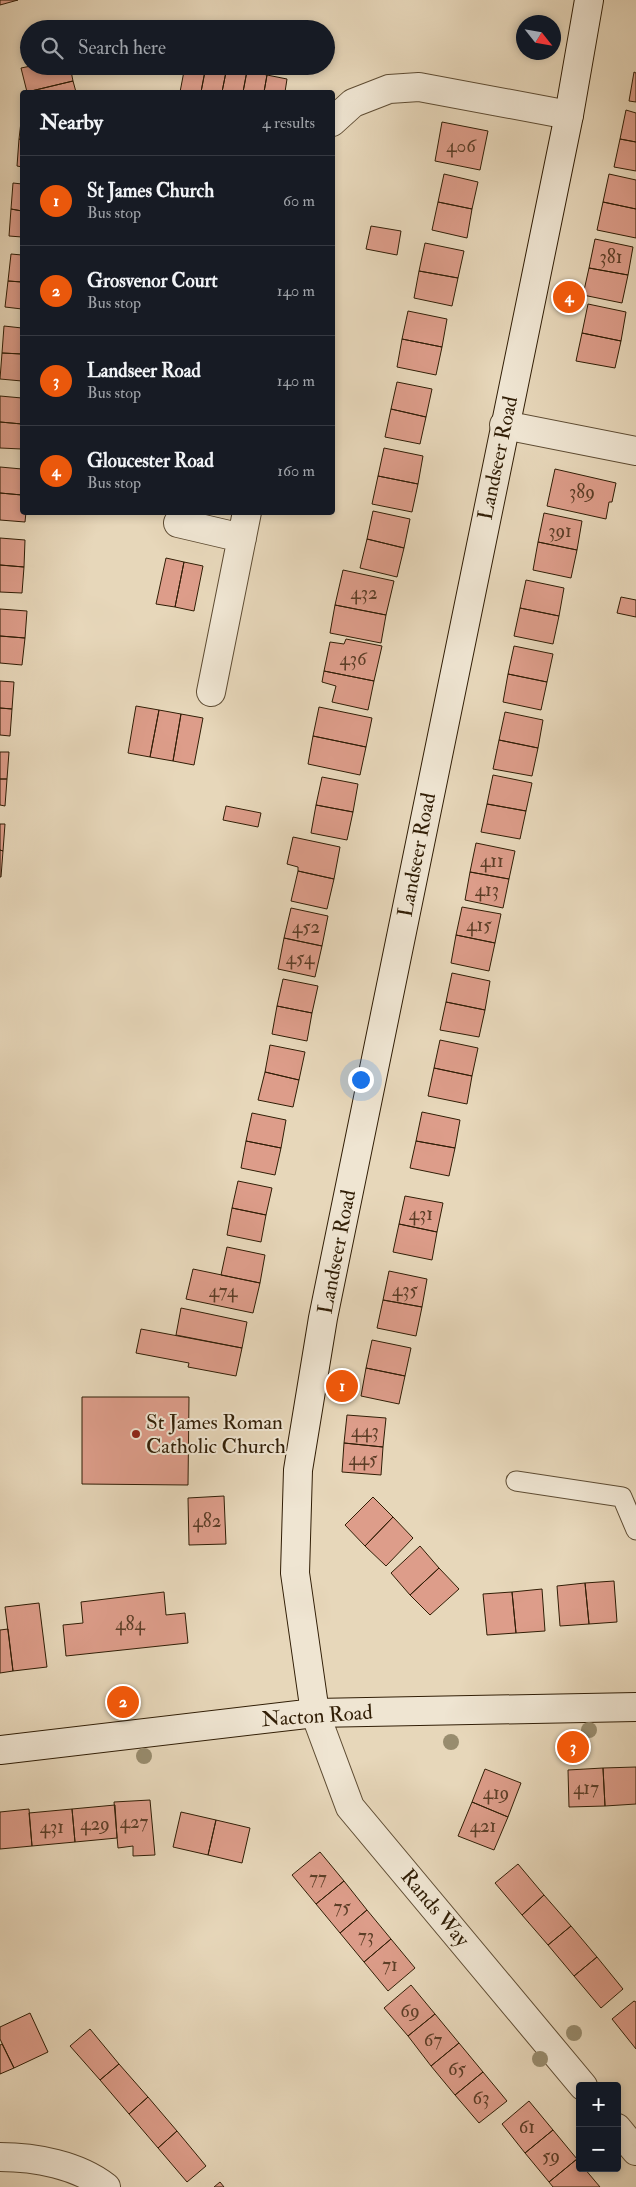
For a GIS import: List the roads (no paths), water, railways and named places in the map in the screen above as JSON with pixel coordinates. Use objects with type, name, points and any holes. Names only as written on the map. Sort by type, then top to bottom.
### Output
[{"type":"street","name":"Landseer Road","points":[[315,1713],[295,1572],[298,1470],[325,1308],[504,424],[569,115],[589,0]]},
{"type":"street","points":[[335,119],[353,103],[389,89],[419,87],[569,115]]},
{"type":"street","points":[[504,424],[636,451]]},
{"type":"street","points":[[178,523],[244,525],[211,692]]},
{"type":"street","name":"Nacton Road","points":[[0,1750],[315,1713],[636,1707]]},
{"type":"street","name":"Rands Way","points":[[315,1713],[350,1807],[580,2082]]},
{"type":"street","points":[[621,2133],[636,2151]]},
{"type":"street","points":[[0,2157],[21,2157],[58,2165],[98,2181],[106,2187]]},
{"type":"lane","points":[[516,1481],[622,1497],[636,1530]]},
{"type":"place","name":"Gloucester Road","points":[[569,297]]},
{"type":"place","name":"St James Church","points":[[342,1386]]},
{"type":"place","name":"St James Roman Catholic Church","points":[[136,1434]]},
{"type":"place","name":"Grosvenor Court","points":[[123,1702]]},
{"type":"place","name":"Landseer Road","points":[[573,1747]]}]
